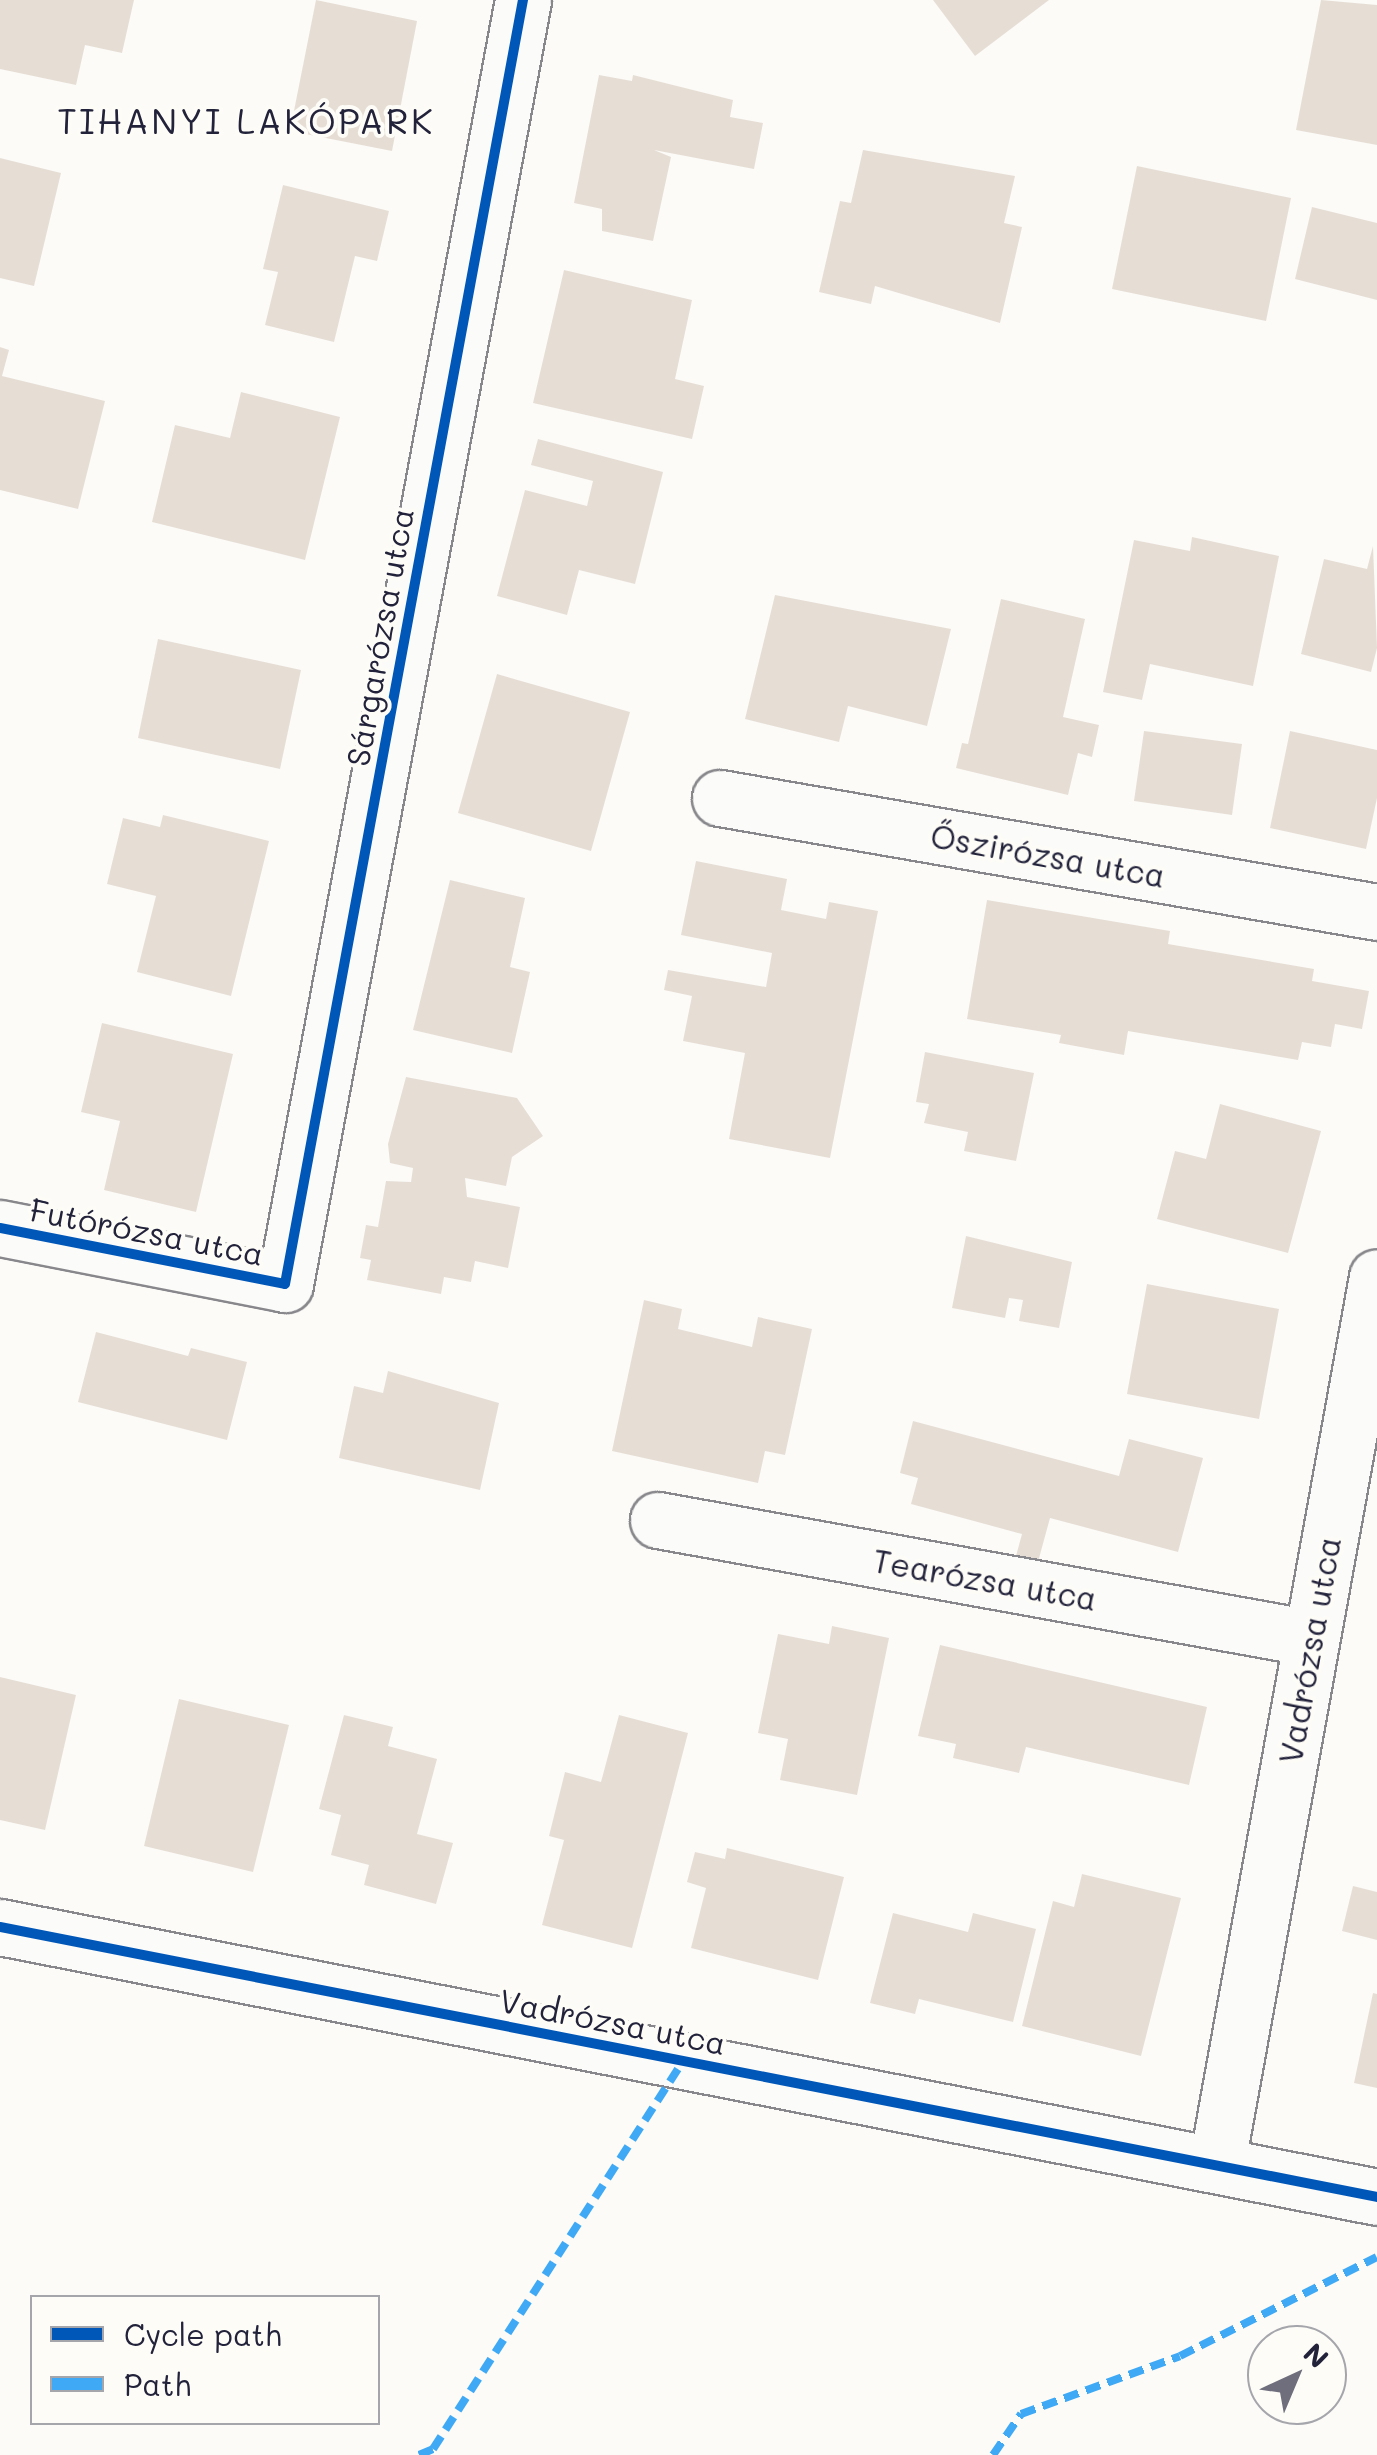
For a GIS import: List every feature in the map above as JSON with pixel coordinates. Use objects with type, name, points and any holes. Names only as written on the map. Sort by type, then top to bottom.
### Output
[{"type":"street","name":"Sárgarózsa utca","points":[[285,1284],[523,0]]},
{"type":"street","name":"Őszirózsa utca","points":[[720,798],[1377,912]]},
{"type":"street","name":"Futórózsa utca","points":[[0,1228],[285,1284]]},
{"type":"street","name":"Vadrózsa utca","points":[[0,1927],[1218,2162],[1311,1638],[1372,1331],[1377,1277]]},
{"type":"street","name":"Tearózsa utca","points":[[658,1520],[1311,1638]]},
{"type":"street","points":[[1218,2162],[1377,2197]]},
{"type":"building","points":[[0,0],[134,0],[122,53],[85,45],[76,85],[0,69]]},
{"type":"building","points":[[316,0],[417,21],[392,151],[290,131]]},
{"type":"building","points":[[933,0],[1049,0],[975,56]]},
{"type":"building","points":[[1321,0],[1377,5],[1377,145],[1296,130]]},
{"type":"building","points":[[599,75],[632,81],[633,75],[733,100],[730,117],[763,123],[754,169],[654,150],[671,157],[653,241],[602,231],[602,209],[574,203]]},
{"type":"building","points":[[863,150],[1015,176],[1004,223],[1022,227],[1000,323],[875,286],[871,304],[819,292],[840,201],[851,203]]},
{"type":"building","points":[[0,158],[61,173],[34,286],[0,278]]},
{"type":"building","points":[[1137,166],[1291,198],[1266,321],[1112,289]]},
{"type":"building","points":[[283,185],[389,211],[377,261],[355,256],[334,342],[265,325],[278,272],[263,269]]},
{"type":"building","points":[[1312,207],[1377,223],[1377,300],[1295,279]]},
{"type":"building","points":[[564,270],[692,300],[675,379],[704,386],[692,439],[533,403]]},
{"type":"building","points":[[0,347],[9,350],[2,376],[105,401],[78,509],[0,490]]},
{"type":"building","points":[[241,392],[340,417],[305,560],[152,522],[175,425],[230,438]]},
{"type":"building","points":[[538,439],[663,472],[635,584],[579,570],[567,615],[497,596],[525,490],[587,506],[593,481],[531,465]]},
{"type":"building","points":[[1192,537],[1279,556],[1253,686],[1150,664],[1142,700],[1103,692],[1134,540],[1190,551]]},
{"type":"building","points":[[1373,546],[1377,648],[1371,672],[1301,654],[1324,559],[1367,569]]},
{"type":"building","points":[[775,595],[951,629],[927,726],[848,706],[839,742],[745,719]]},
{"type":"building","points":[[1001,599],[1085,619],[1063,717],[1099,725],[1092,757],[1078,753],[1068,795],[956,768],[962,743],[968,744]]},
{"type":"building","points":[[158,639],[301,670],[280,769],[138,738]]},
{"type":"building","points":[[497,674],[630,712],[591,851],[458,813]]},
{"type":"building","points":[[1144,731],[1242,744],[1232,815],[1134,801]]},
{"type":"building","points":[[1290,731],[1377,750],[1377,798],[1366,849],[1270,828]]},
{"type":"building","points":[[163,815],[269,841],[231,996],[137,972],[156,896],[107,884],[123,818],[160,827]]},
{"type":"building","points":[[696,861],[787,879],[781,910],[826,919],[829,902],[878,911],[830,1158],[729,1139],[745,1053],[683,1041],[692,996],[664,990],[668,970],[766,987],[772,953],[681,935]]},
{"type":"building","points":[[450,880],[525,898],[510,967],[530,972],[512,1053],[413,1030]]},
{"type":"building","points":[[987,900],[1170,931],[1168,944],[1314,969],[1312,981],[1369,991],[1362,1029],[1335,1024],[1331,1047],[1302,1042],[1298,1060],[1128,1031],[1124,1055],[1059,1043],[1061,1035],[967,1019]]},
{"type":"building","points":[[102,1023],[233,1054],[196,1212],[104,1190],[120,1121],[81,1112]]},
{"type":"building","points":[[925,1052],[1034,1073],[1016,1161],[964,1151],[968,1132],[924,1123],[929,1104],[916,1102]]},
{"type":"building","points":[[406,1077],[517,1098],[543,1136],[512,1157],[506,1186],[465,1178],[467,1197],[520,1207],[508,1268],[475,1261],[471,1282],[444,1277],[441,1294],[367,1280],[371,1260],[360,1258],[366,1225],[378,1227],[386,1181],[411,1182],[413,1168],[390,1163],[388,1144]]},
{"type":"building","points":[[1220,1104],[1321,1131],[1288,1253],[1157,1219],[1175,1151],[1206,1159]]},
{"type":"building","points":[[966,1236],[1072,1262],[1059,1328],[1019,1321],[1023,1300],[1009,1298],[1005,1318],[952,1308]]},
{"type":"building","points":[[1147,1284],[1279,1309],[1259,1419],[1127,1394]]},
{"type":"building","points":[[644,1300],[682,1309],[678,1329],[752,1347],[758,1317],[812,1329],[785,1455],[765,1451],[758,1483],[612,1451]]},
{"type":"building","points":[[96,1332],[188,1356],[191,1348],[247,1362],[227,1440],[78,1402]]},
{"type":"building","points":[[388,1371],[499,1403],[480,1490],[339,1458],[354,1386],[383,1393]]},
{"type":"building","points":[[913,1421],[1119,1476],[1129,1439],[1203,1458],[1178,1552],[1050,1518],[1038,1562],[1016,1556],[1022,1534],[911,1504],[918,1478],[900,1473]]},
{"type":"building","points":[[832,1626],[889,1638],[857,1795],[780,1780],[788,1739],[758,1733],[778,1634],[829,1644]]},
{"type":"building","points":[[940,1645],[1207,1707],[1189,1785],[1026,1747],[1019,1773],[953,1758],[956,1744],[918,1736]]},
{"type":"building","points":[[0,1677],[76,1695],[45,1830],[0,1820]]},
{"type":"building","points":[[179,1699],[289,1725],[253,1872],[144,1846]]},
{"type":"building","points":[[344,1715],[393,1727],[388,1746],[437,1759],[417,1834],[453,1843],[436,1904],[364,1885],[369,1865],[331,1855],[341,1815],[319,1809]]},
{"type":"building","points":[[619,1715],[688,1733],[632,1948],[542,1925],[564,1840],[549,1836],[565,1772],[601,1782]]},
{"type":"building","points":[[727,1848],[844,1877],[818,1980],[691,1948],[706,1888],[687,1882],[695,1852],[725,1859]]},
{"type":"building","points":[[1082,1874],[1181,1898],[1141,2056],[1022,2026],[1053,1901],[1074,1907]]},
{"type":"building","points":[[1353,1886],[1377,1892],[1377,1940],[1342,1931]]},
{"type":"building","points":[[893,1913],[968,1932],[973,1913],[1036,1929],[1013,2022],[919,1999],[915,2014],[870,2003]]},
{"type":"building","points":[[1373,1993],[1377,1994],[1377,2088],[1354,2083]]},
{"type":"marked path","points":[[419,2455],[433,2449],[684,2060]]},
{"type":"marked path","points":[[993,2455],[1021,2414],[1180,2356],[1377,2257]]},
{"type":"cycle path","points":[[0,1228],[285,1284],[523,0]]},
{"type":"cycle path","points":[[0,1927],[1377,2197]]},
{"type":"district","name":"TIHANYI LAKÓPARK","points":[[246,120]]}]
